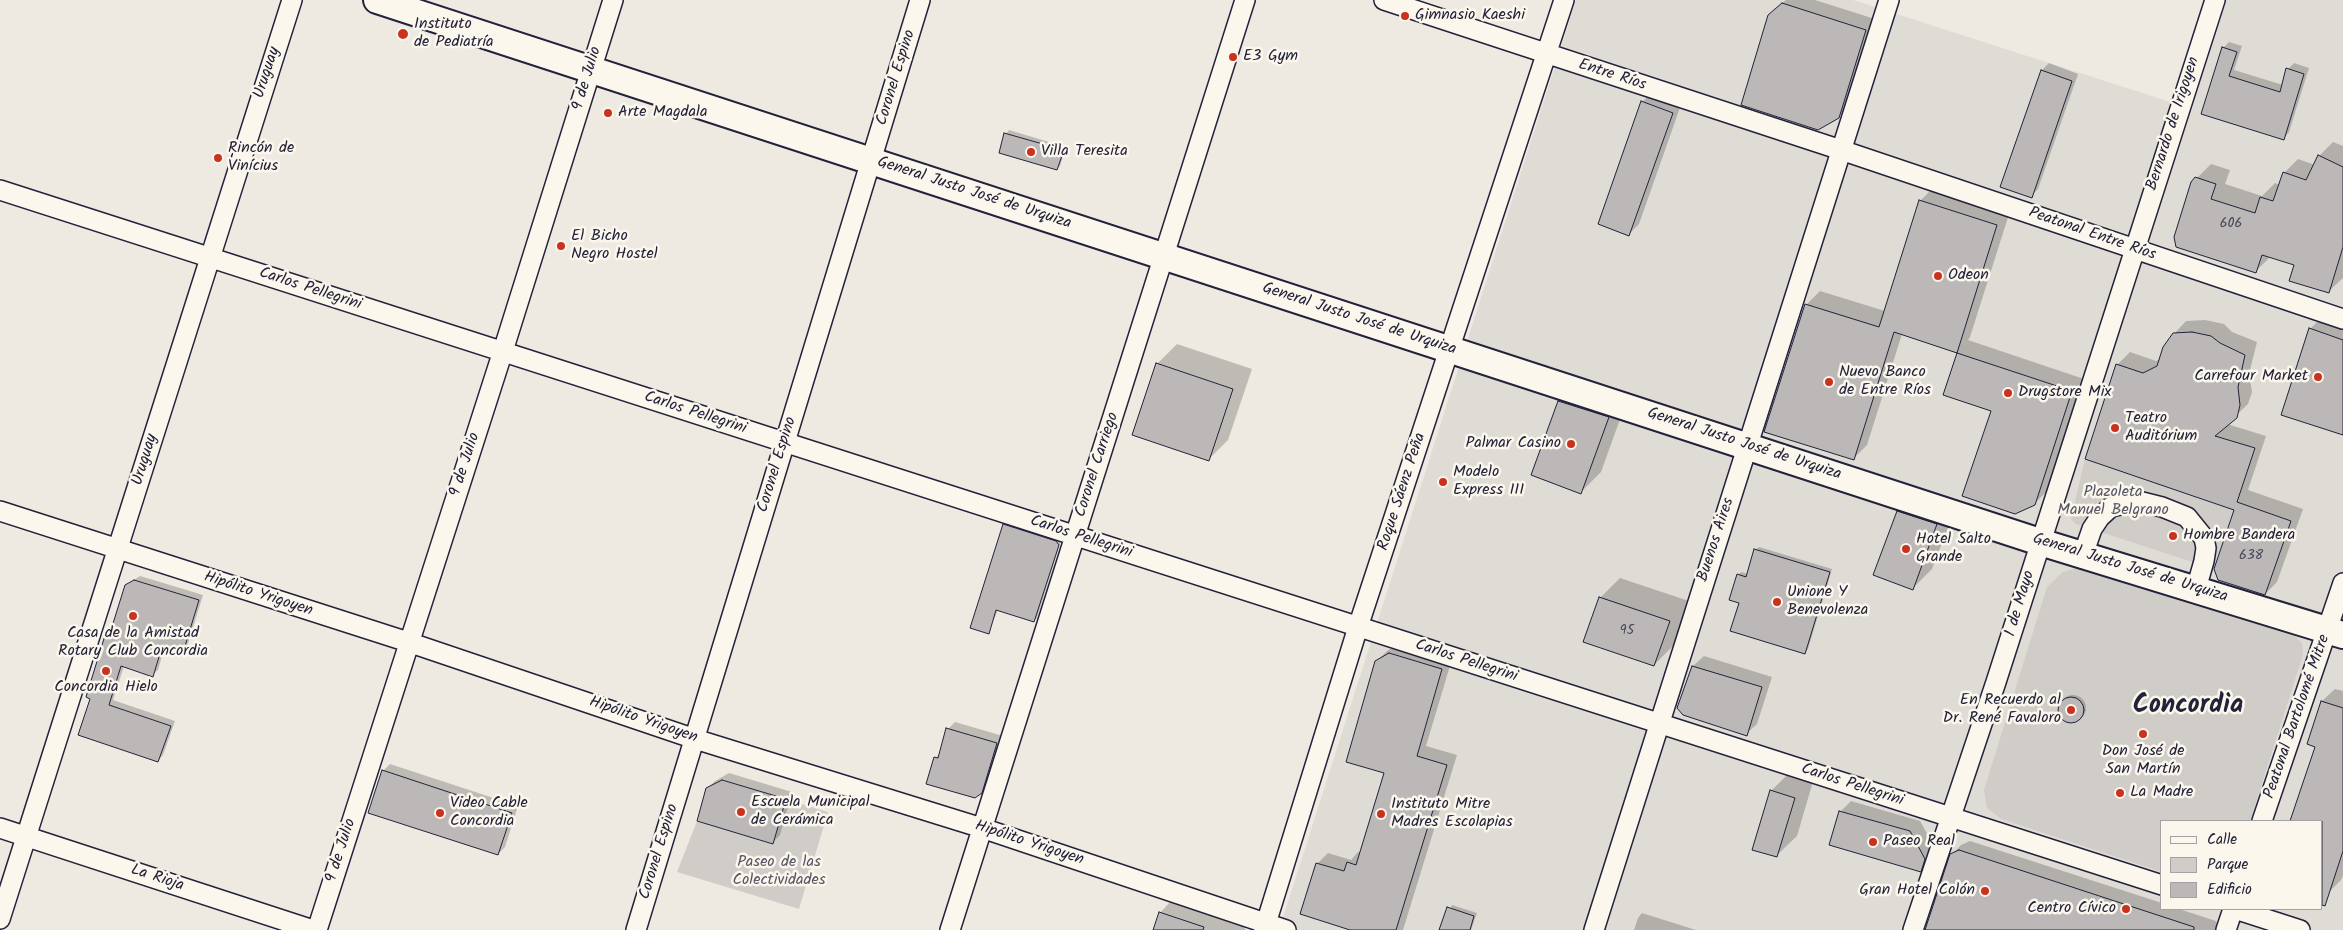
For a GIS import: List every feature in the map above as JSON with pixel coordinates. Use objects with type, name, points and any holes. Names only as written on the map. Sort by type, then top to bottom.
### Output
[{"type":"street","name":"Uruguay","points":[[0,919],[292,0]]},
{"type":"street","name":"General Justo José de Urquiza","points":[[378,0],[2040,542],[2335,632]]},
{"type":"street","name":"9 de Julio","points":[[315,930],[503,351],[613,0]]},
{"type":"street","name":"Coronel Espino","points":[[636,930],[920,0]]},
{"type":"street","name":"Coronel Carriego","points":[[950,930],[1245,0]]},
{"type":"street","name":"Entre Ríos","points":[[1384,0],[1841,150]]},
{"type":"street","name":"Roque Sáenz Peña","points":[[1265,927],[1358,627],[1564,0]]},
{"type":"street","name":"Buenos Aires","points":[[1594,930],[1889,0]]},
{"type":"street","name":"Bernardo de Irigoyen","points":[[2134,249],[2215,0]]},
{"type":"street","name":"Peatonal Entre Ríos","points":[[1841,150],[2343,319]]},
{"type":"street","name":"Carlos Pellegrini","points":[[0,190],[2160,884]]},
{"type":"street","name":"1 de Mayo","points":[[1913,930],[2134,249]]},
{"type":"street","points":[[2083,555],[2092,529],[2100,517],[2111,507],[2138,501],[2162,507],[2187,517],[2204,538],[2206,548],[2204,561],[2196,590]]},
{"type":"street","name":"Hipólito Yrigoyen","points":[[0,511],[408,642],[694,739],[982,828],[1265,927],[1286,930]]},
{"type":"street","name":"Peatonal Bartolomé Mitre","points":[[2262,820],[2335,632],[2343,583]]},
{"type":"street","name":"La Rioja","points":[[0,828],[315,930]]},
{"type":"street","points":[[2226,930],[2234,910]]},
{"type":"street","points":[[2237,910],[2300,930]]},
{"type":"shaded area","points":[[1576,0],[1853,0],[2189,108],[2224,0],[2343,0],[2343,930],[1279,930]]},
{"type":"green space","name":"Plazoleta Manuel Belgrano","points":[[2085,459],[2234,510],[2214,569],[2076,524],[2071,519]]},
{"type":"green space","points":[[2083,566],[2294,635],[2302,643],[2303,655],[2250,820],[2160,820],[2160,871],[2001,819],[1987,808],[1984,790],[2047,587],[2063,572]]},
{"type":"green space","name":"Paseo de las Colectividades","points":[[786,799],[828,812],[799,909],[677,872],[697,821],[773,844]]},
{"type":"building","points":[[1782,3],[1866,30],[1839,118],[1818,130],[1741,105],[1768,15]]},
{"type":"building","points":[[2222,47],[2237,52],[2229,76],[2280,92],[2286,68],[2304,74],[2284,140],[2201,114]]},
{"type":"building","points":[[2041,70],[2072,81],[2032,198],[2000,187]]},
{"type":"building","points":[[1641,101],[1673,113],[1629,236],[1598,224]]},
{"type":"building","name":"Villa Teresita","points":[[1004,133],[1064,150],[1057,170],[999,153]]},
{"type":"building","points":[[2318,155],[2343,167],[2343,247],[2329,293],[2289,281],[2294,265],[2262,255],[2256,273],[2176,247],[2174,237],[2191,182],[2195,177],[2216,184],[2211,199],[2255,213],[2260,197],[2273,201],[2283,172],[2306,180]]},
{"type":"building","points":[[1919,200],[1997,225],[1957,353],[1894,332],[1854,460],[1764,432],[1805,304],[1879,327]]},
{"type":"building","name":"Carrefour Market","points":[[2309,328],[2343,340],[2343,435],[2281,415]]},
{"type":"building","points":[[2192,332],[2211,336],[2220,343],[2245,355],[2238,387],[2240,405],[2237,418],[2215,436],[2255,448],[2237,502],[2291,521],[2265,595],[2218,580],[2214,569],[2234,510],[2085,459],[2116,364],[2143,373],[2157,366],[2163,347],[2173,333]]},
{"type":"building","points":[[1957,353],[2072,391],[2035,505],[2015,514],[1962,496],[1991,411],[1943,395]]},
{"type":"building","points":[[1156,363],[1233,389],[1209,461],[1132,435]]},
{"type":"building","name":"Palmar Casino","points":[[1558,401],[1609,417],[1581,494],[1531,475]]},
{"type":"building","name":"Hotel Salto Grande","points":[[1897,511],[1937,524],[1913,590],[1873,575]]},
{"type":"building","points":[[1003,524],[1056,541],[1059,545],[1034,622],[996,610],[989,634],[970,628]]},
{"type":"building","name":"Unione Y Benevolenza","points":[[1754,549],[1830,572],[1805,654],[1730,631],[1739,603],[1729,600],[1737,574],[1746,577]]},
{"type":"building","points":[[134,580],[199,600],[182,656],[161,650],[153,677],[121,666],[109,705],[171,726],[158,762],[78,735],[90,699],[86,697],[106,632],[110,633],[125,585]]},
{"type":"building","points":[[1599,597],[1670,621],[1654,666],[1583,642]]},
{"type":"building","name":"Instituto Mitre Madres Escolapias","points":[[1389,653],[1442,669],[1417,756],[1447,765],[1396,930],[1350,930],[1300,914],[1316,863],[1344,871],[1347,862],[1356,865],[1384,773],[1346,762],[1375,661]]},
{"type":"building","points":[[1692,666],[1762,687],[1747,736],[1683,715],[1677,708]]},
{"type":"building","name":"En Recuerdo al Dr. René Favaloro","points":[[2071,697],[2080,701],[2084,710],[2080,719],[2071,723],[2062,719],[2058,710],[2062,701]]},
{"type":"building","points":[[2321,701],[2343,708],[2343,851],[2325,906],[2323,905],[2323,820],[2290,820],[2315,747],[2307,744]]},
{"type":"building","points":[[946,728],[997,743],[982,793],[975,798],[926,784],[934,757],[938,758]]},
{"type":"building","name":"Video Cable Concordia","points":[[382,770],[512,813],[498,855],[368,813]]},
{"type":"building","name":"Escuela Municipal de Cerámica","points":[[722,780],[786,799],[773,844],[697,821],[706,788]]},
{"type":"building","points":[[1770,790],[1795,798],[1777,857],[1752,850]]},
{"type":"building","name":"Paseo Real","points":[[1839,811],[1910,831],[1925,859],[1921,872],[1829,845]]},
{"type":"building","points":[[1959,850],[2194,927],[2194,930],[1925,930],[1950,854]]},
{"type":"building","points":[[1447,907],[1474,916],[1470,930],[1439,930]]},
{"type":"building","points":[[1159,912],[1204,927],[1203,930],[1153,930]]},
{"type":"place","name":"Gimnasio Kaeshi","points":[[1405,16]]},
{"type":"place","name":"Instituto de Pediatría","points":[[403,34]]},
{"type":"place","name":"E3 Gym","points":[[1233,57]]},
{"type":"place","name":"Arte Magdala","points":[[608,113]]},
{"type":"place","name":"Villa Teresita","points":[[1031,152]]},
{"type":"place","name":"Rincón de Vinícius","points":[[218,158]]},
{"type":"place","name":"El Bicho Negro Hostel","points":[[561,246]]},
{"type":"place","name":"Odeon","points":[[1938,276]]},
{"type":"place","name":"Carrefour Market","points":[[2318,377]]},
{"type":"place","name":"Nuevo Banco de Entre Ríos","points":[[1829,382]]},
{"type":"place","name":"Drugstore Mix","points":[[2008,393]]},
{"type":"place","name":"Teatro Auditórium","points":[[2115,428]]},
{"type":"place","name":"Palmar Casino","points":[[1571,444]]},
{"type":"place","name":"Modelo Express III","points":[[1443,482]]},
{"type":"place","name":"Hombre Bandera","points":[[2173,536]]},
{"type":"place","name":"Hotel Salto Grande","points":[[1906,549]]},
{"type":"place","name":"Unione Y Benevolenza","points":[[1777,602]]},
{"type":"place","name":"Casa de la Amistad Rotary Club Concordia","points":[[133,616]]},
{"type":"place","name":"Concordia Hielo","points":[[106,671]]},
{"type":"place","name":"En Recuerdo al Dr. René Favaloro","points":[[2071,710]]},
{"type":"place","name":"Don José de San Martín","points":[[2143,734]]},
{"type":"place","name":"La Madre","points":[[2120,793]]},
{"type":"place","name":"Escuela Municipal de Cerámica","points":[[741,812]]},
{"type":"place","name":"Video Cable Concordia","points":[[440,813]]},
{"type":"place","name":"Instituto Mitre Madres Escolapias","points":[[1381,814]]},
{"type":"place","name":"Paseo Real","points":[[1873,842]]},
{"type":"place","name":"Gran Hotel Colón","points":[[1985,891]]},
{"type":"place","name":"Centro Cívico","points":[[2126,909]]},
{"type":"district","name":"Concordia","points":[[2188,708]]}]
